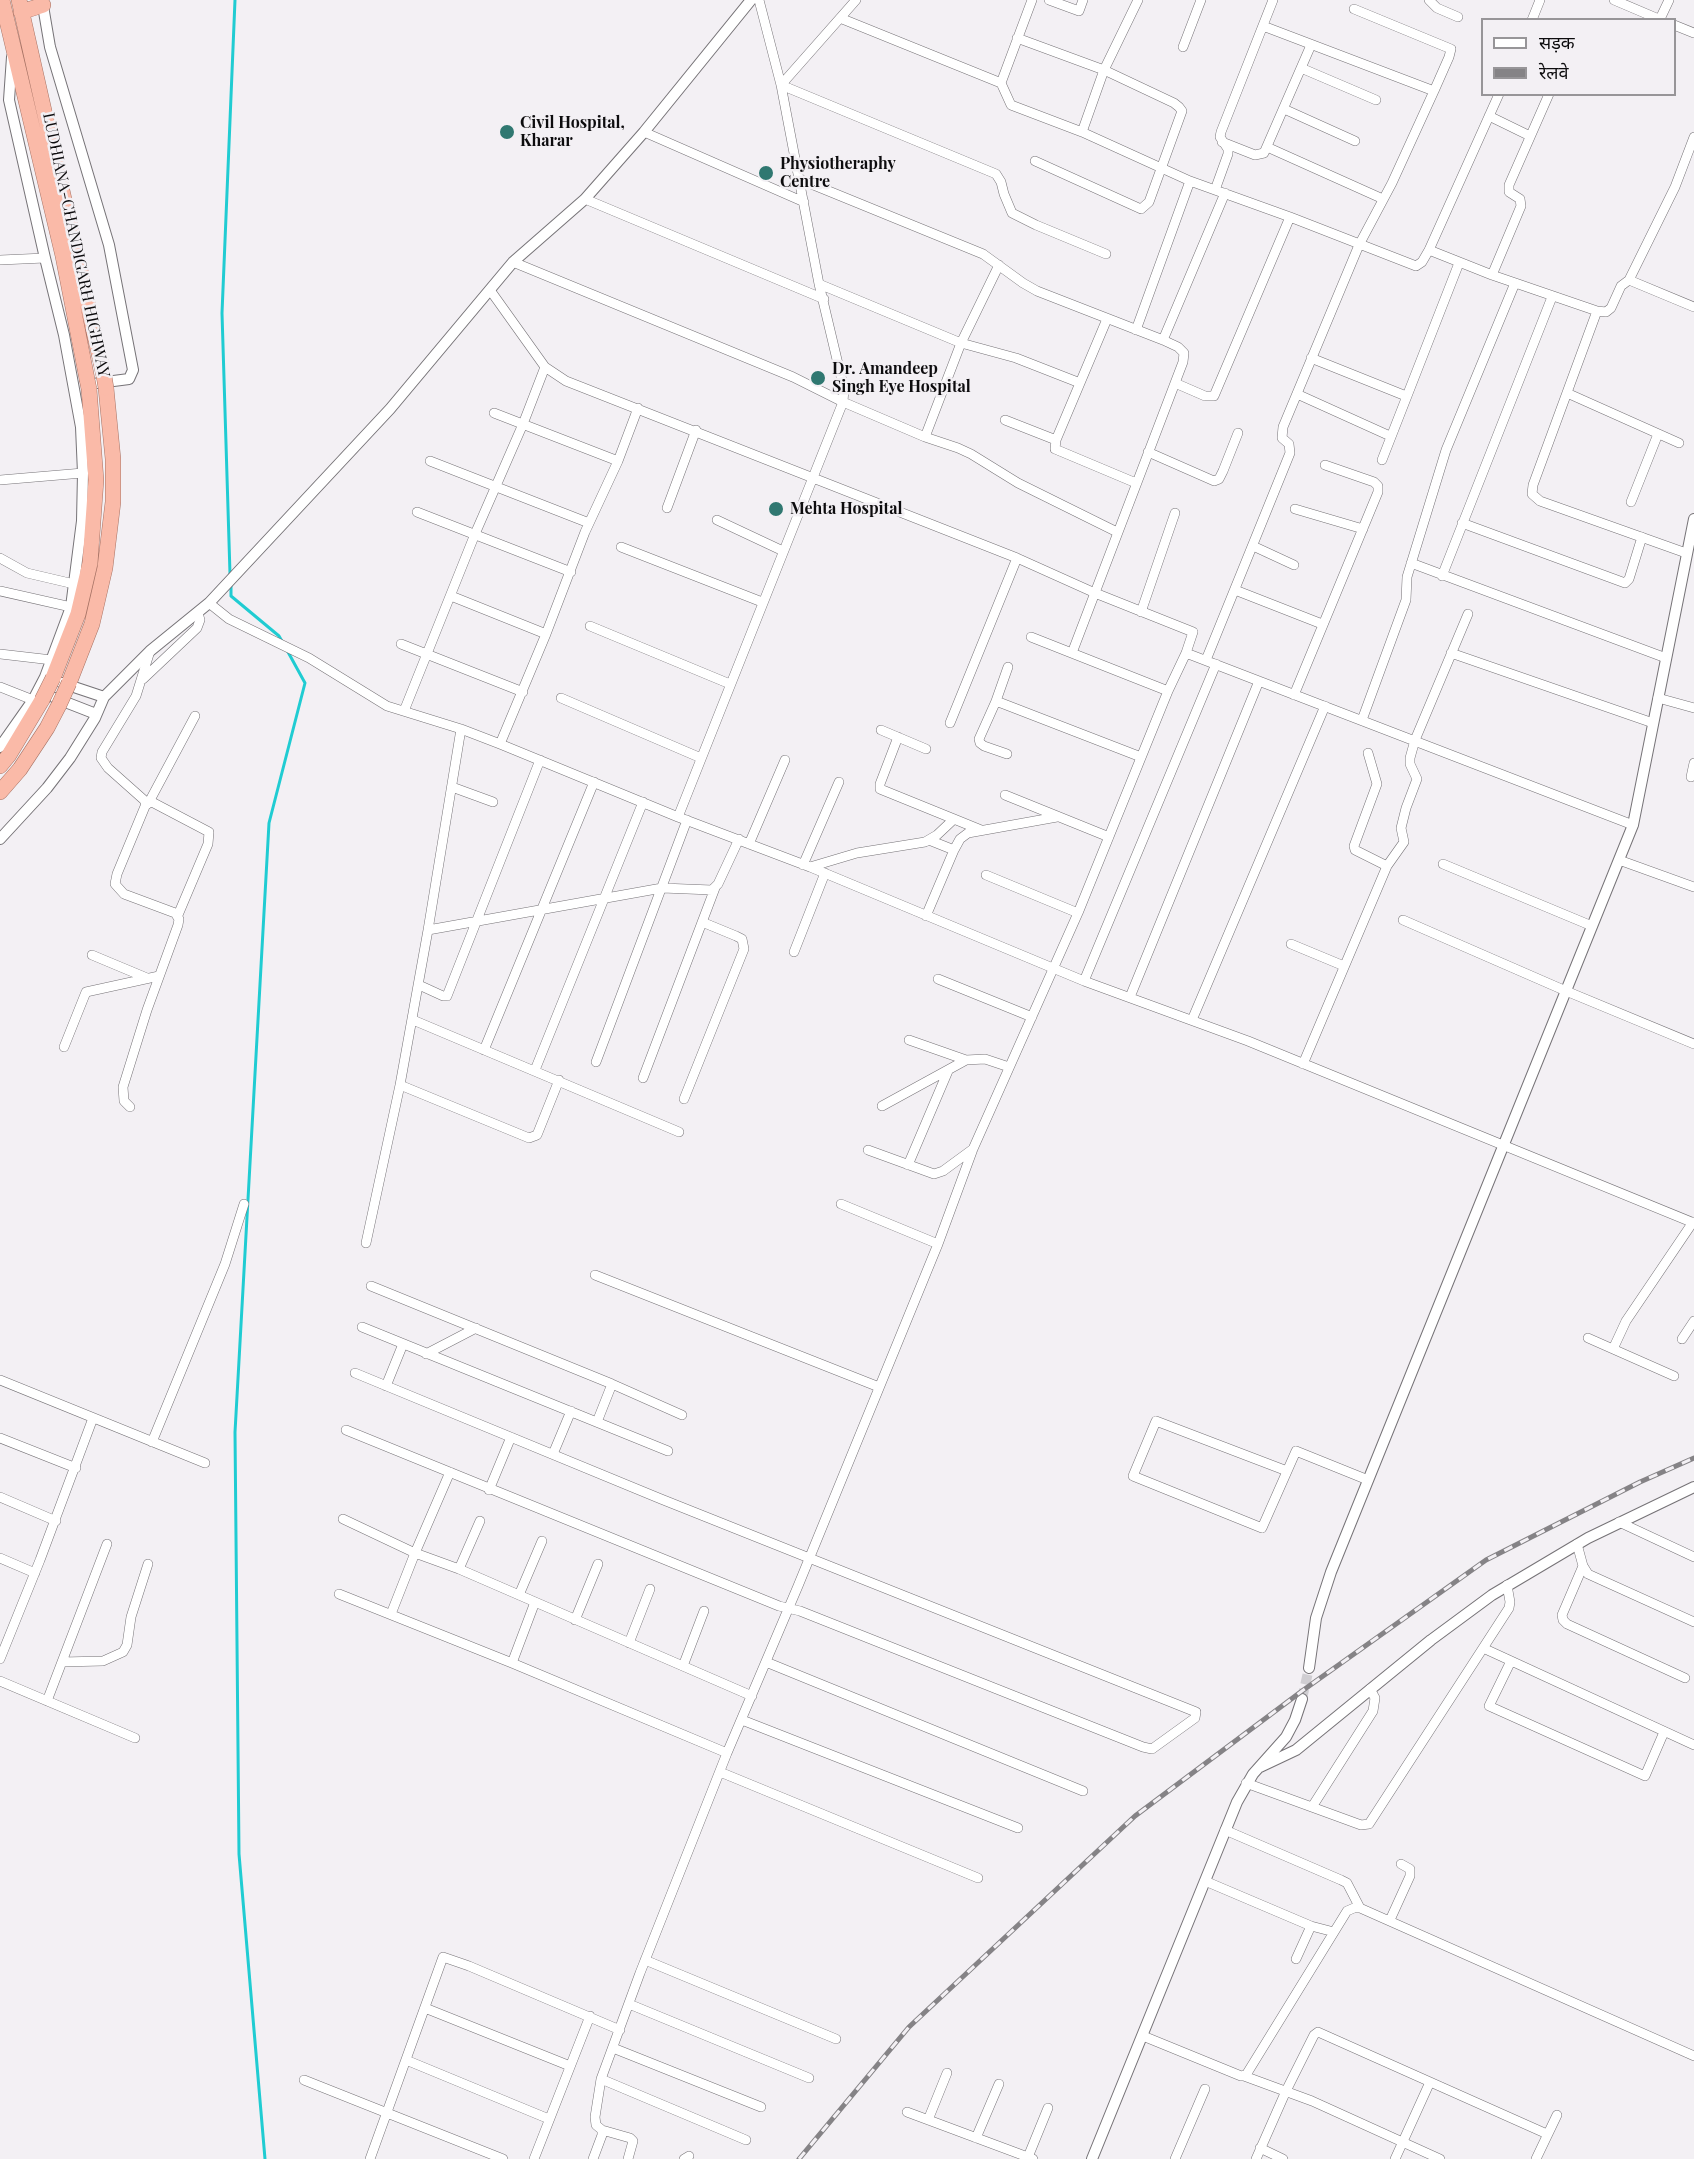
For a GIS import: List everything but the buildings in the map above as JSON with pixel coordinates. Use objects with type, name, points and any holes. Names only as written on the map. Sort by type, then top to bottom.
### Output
[{"type":"highway","name":"LUDHIANA-CHANDIGARH HIGHWAY","points":[[0,766],[9,755],[49,678],[78,614],[90,563],[96,480],[63,256],[2,0]]},
{"type":"highway","points":[[0,792],[20,769],[47,728],[69,683],[92,624],[105,568],[113,502],[113,459],[105,382],[20,6],[42,3]]},
{"type":"street","points":[[0,839],[47,788],[83,738],[104,697],[150,651],[209,603],[390,409],[513,262],[585,199],[644,132],[751,0]]},
{"type":"street","points":[[596,1062],[662,888],[701,758],[843,402],[844,389],[819,284],[781,85],[759,0]]},
{"type":"street","points":[[781,85],[856,0]]},
{"type":"street","points":[[1001,83],[1032,0]]},
{"type":"street","points":[[1049,0],[1079,11],[1083,0]]},
{"type":"street","points":[[1082,132],[1104,70],[1138,0]]},
{"type":"street","points":[[1182,47],[1201,0]]},
{"type":"street","points":[[1163,340],[1220,192],[1228,154],[1221,132],[1273,0]]},
{"type":"street","points":[[1429,0],[1437,8],[1458,17]]},
{"type":"street","points":[[1533,18],[1540,0]]},
{"type":"street","points":[[1614,0],[1659,18]]},
{"type":"street","points":[[1661,18],[1669,0]]},
{"type":"street","points":[[42,3],[50,47],[109,245],[133,370],[129,379],[83,385]]},
{"type":"street","points":[[1084,981],[1211,662],[1235,590],[1290,453],[1289,444],[1282,438],[1281,433],[1359,244],[1383,199],[1449,57],[1451,49],[1354,9]]},
{"type":"street","points":[[840,18],[1001,83],[1008,94],[1011,105],[1082,132],[1190,181],[1416,266],[1422,262],[1429,249],[1498,96]]},
{"type":"street","points":[[1263,26],[1434,91]]},
{"type":"street","points":[[1676,26],[1694,33]]},
{"type":"street","points":[[1017,38],[1104,70],[1179,106],[1182,111],[1149,202],[1141,209],[1035,161]]},
{"type":"street","points":[[13,45],[9,100],[64,335],[83,385],[82,521],[71,607],[52,660],[49,678],[104,697]]},
{"type":"street","points":[[1222,141],[1255,154],[1264,153],[1311,45]]},
{"type":"street","points":[[1301,68],[1376,100]]},
{"type":"street","points":[[781,85],[996,174],[1012,213],[1106,254]]},
{"type":"street","points":[[1492,276],[1521,206],[1520,199],[1508,189],[1548,96]]},
{"type":"street","points":[[1284,110],[1355,141]]},
{"type":"street","points":[[1489,116],[1530,136]]},
{"type":"street","points":[[644,132],[804,202]]},
{"type":"street","points":[[1429,249],[1492,276],[1552,297],[1606,312],[1611,308],[1621,286],[1629,280],[1675,187],[1694,137]]},
{"type":"street","points":[[1267,147],[1383,199]]},
{"type":"street","points":[[799,179],[983,254],[1037,291],[1163,340],[1178,347],[1184,353],[1183,362],[1072,653]]},
{"type":"street","points":[[1136,330],[1190,181]]},
{"type":"street","points":[[585,199],[824,299]]},
{"type":"street","points":[[1175,383],[1205,396],[1214,396],[1290,217]]},
{"type":"street","points":[[0,260],[45,258]]},
{"type":"street","points":[[513,262],[782,373],[925,437],[971,454],[1018,483],[1117,532]]},
{"type":"street","points":[[1382,460],[1459,263]]},
{"type":"street","points":[[925,437],[961,343],[999,265]]},
{"type":"street","points":[[1629,280],[1694,307]]},
{"type":"street","points":[[1362,720],[1406,600],[1410,563],[1446,450],[1515,283]]},
{"type":"street","points":[[819,284],[961,343],[1016,358],[1080,383]]},
{"type":"street","points":[[490,290],[544,367],[566,381],[696,430],[1017,558],[1095,593],[1193,632],[1078,913],[973,1149],[938,1244],[727,1753],[645,1960],[601,2079],[595,2117],[596,2125],[602,2130],[630,2138],[633,2141],[628,2159]]},
{"type":"street","points":[[1442,576],[1552,297]]},
{"type":"street","points":[[1597,311],[1533,485],[1532,494],[1540,501],[1686,553]]},
{"type":"street","points":[[1107,319],[1056,440],[1055,449],[1136,483]]},
{"type":"street","points":[[1311,358],[1406,396]]},
{"type":"street","points":[[404,711],[475,534],[523,424],[544,367]]},
{"type":"street","points":[[1567,393],[1679,443]]},
{"type":"street","points":[[1298,394],[1390,436]]},
{"type":"street","points":[[500,744],[638,408]]},
{"type":"street","points":[[494,413],[618,461]]},
{"type":"street","points":[[1005,420],[1056,440]]},
{"type":"street","points":[[667,508],[696,430]]},
{"type":"street","points":[[1148,452],[1214,481],[1219,479],[1238,433]]},
{"type":"street","points":[[1631,502],[1658,434]]},
{"type":"street","points":[[430,461],[589,524]]},
{"type":"street","points":[[1294,695],[1378,492],[1378,486],[1374,482],[1324,465]]},
{"type":"street","points":[[0,480],[83,472]]},
{"type":"street","points":[[1295,509],[1364,530]]},
{"type":"street","points":[[417,512],[571,572]]},
{"type":"street","points":[[1141,612],[1175,513]]},
{"type":"street","points":[[1309,1668],[1322,1597],[1633,825],[1686,553],[1692,539],[1694,519]]},
{"type":"street","points":[[717,520],[783,550]]},
{"type":"street","points":[[1462,523],[1625,583],[1629,579],[1642,537]]},
{"type":"street","points":[[1253,546],[1294,565]]},
{"type":"street","points":[[621,547],[762,602]]},
{"type":"street","points":[[0,558],[27,573],[74,584]]},
{"type":"street","points":[[950,723],[1017,558]]},
{"type":"street","points":[[1410,563],[1666,658]]},
{"type":"street","points":[[1235,590],[1322,624]]},
{"type":"street","points":[[0,591],[71,607]]},
{"type":"street","points":[[451,596],[546,634]]},
{"type":"street","points":[[209,603],[229,619],[333,671],[377,701],[500,744],[825,873],[1054,969],[1303,1064],[1693,1223],[1626,1321],[1613,1348]]},
{"type":"street","points":[[142,680],[197,628],[200,620],[198,613]]},
{"type":"street","points":[[1303,1064],[1387,866],[1404,842],[1401,828],[1417,778],[1410,764],[1415,740],[1468,614]]},
{"type":"street","points":[[590,626],[730,684]]},
{"type":"street","points":[[1031,637],[1168,691]]},
{"type":"street","points":[[401,644],[523,692]]},
{"type":"street","points":[[130,1107],[124,1101],[123,1087],[178,925],[178,915],[208,844],[208,832],[148,805],[108,768],[101,758],[102,752],[136,696],[150,651]]},
{"type":"street","points":[[1186,652],[1633,825]]},
{"type":"street","points":[[1451,653],[1653,723]]},
{"type":"street","points":[[0,654],[52,660]]},
{"type":"street","points":[[1007,754],[980,743],[981,734],[1008,667]]},
{"type":"street","points":[[1130,998],[1259,681]]},
{"type":"street","points":[[0,687],[96,714]]},
{"type":"street","points":[[0,747],[38,697]]},
{"type":"street","points":[[561,698],[701,758]]},
{"type":"street","points":[[1658,698],[1694,708]]},
{"type":"street","points":[[996,701],[1141,757]]},
{"type":"street","points":[[1192,1020],[1325,706]]},
{"type":"street","points":[[178,915],[124,894],[115,884],[117,874],[148,805],[195,716]]},
{"type":"street","points":[[366,1243],[413,1020],[461,729]]},
{"type":"street","points":[[881,730],[926,749]]},
{"type":"street","points":[[898,737],[880,789],[981,830]]},
{"type":"street","points":[[1368,753],[1377,784],[1354,846],[1355,850],[1387,866]]},
{"type":"street","points":[[419,986],[447,996],[540,760]]},
{"type":"street","points":[[749,844],[785,760]]},
{"type":"street","points":[[1691,777],[1694,763]]},
{"type":"street","points":[[484,1050],[594,782]]},
{"type":"street","points":[[807,866],[839,782]]},
{"type":"street","points":[[452,787],[493,802]]},
{"type":"street","points":[[1005,795],[1109,837]]},
{"type":"street","points":[[535,1070],[643,802]]},
{"type":"street","points":[[926,916],[954,850],[963,836],[981,830],[1057,817]]},
{"type":"street","points":[[807,866],[850,854],[929,840],[954,819]]},
{"type":"street","points":[[644,1078],[715,888],[739,840]]},
{"type":"street","points":[[929,840],[954,850]]},
{"type":"street","points":[[1619,860],[1694,887]]},
{"type":"street","points":[[1443,864],[1592,926]]},
{"type":"street","points":[[794,952],[825,873]]},
{"type":"street","points":[[986,875],[1078,913]]},
{"type":"street","points":[[428,930],[662,888],[709,890],[715,888]]},
{"type":"street","points":[[1403,920],[1694,1044]]},
{"type":"street","points":[[684,1099],[744,949],[742,939],[702,922]]},
{"type":"street","points":[[1291,944],[1344,966]]},
{"type":"street","points":[[92,955],[147,978]]},
{"type":"street","points":[[64,1047],[86,992],[159,976]]},
{"type":"street","points":[[938,979],[1032,1017]]},
{"type":"street","points":[[413,1020],[679,1132]]},
{"type":"street","points":[[909,1040],[966,1060],[985,1059],[1009,1067]]},
{"type":"street","points":[[882,1106],[966,1060]]},
{"type":"street","points":[[908,1165],[948,1071]]},
{"type":"street","points":[[400,1085],[530,1138],[537,1135],[559,1080]]},
{"type":"street","points":[[868,1150],[934,1174],[943,1171],[973,1149]]},
{"type":"street","points":[[152,1442],[225,1264],[244,1204]]},
{"type":"street","points":[[840,1204],[938,1244]]},
{"type":"street","points":[[595,1275],[879,1387]]},
{"type":"street","points":[[371,1286],[612,1384],[682,1415]]},
{"type":"street","points":[[1683,1339],[1694,1321]]},
{"type":"street","points":[[362,1328],[668,1451]]},
{"type":"street","points":[[426,1354],[476,1328]]},
{"type":"street","points":[[1588,1338],[1674,1376]]},
{"type":"street","points":[[386,1386],[403,1344]]},
{"type":"street","points":[[346,1430],[489,1490],[1143,1748],[1152,1749],[1196,1718],[1196,1712],[809,1558],[356,1373]]},
{"type":"street","points":[[0,1380],[205,1463]]},
{"type":"street","points":[[597,1422],[612,1384]]},
{"type":"street","points":[[553,1454],[571,1411]]},
{"type":"street","points":[[0,1659],[56,1521],[93,1418]]},
{"type":"street","points":[[1287,1471],[1156,1421],[1133,1476],[1262,1528],[1296,1451],[1368,1480]]},
{"type":"street","points":[[489,1490],[511,1437]]},
{"type":"street","points":[[0,1438],[76,1468]]},
{"type":"street","points":[[391,1614],[450,1472]]},
{"type":"street","points":[[1260,1767],[1296,1750],[1431,1640],[1507,1585],[1577,1544],[1694,1487]]},
{"type":"street","points":[[0,1497],[56,1521]]},
{"type":"street","points":[[343,1519],[415,1553],[459,1569],[752,1696]]},
{"type":"street","points":[[459,1569],[480,1521]]},
{"type":"street","points":[[1619,1522],[1694,1557]]},
{"type":"street","points":[[519,1595],[542,1541]]},
{"type":"street","points":[[47,1701],[107,1544]]},
{"type":"street","points":[[1577,1544],[1583,1566],[1588,1574],[1694,1622]]},
{"type":"street","points":[[0,1558],[35,1573]]},
{"type":"street","points":[[62,1662],[103,1661],[123,1652],[127,1645],[131,1617],[148,1564]]},
{"type":"street","points":[[575,1620],[598,1564]]},
{"type":"street","points":[[1583,1566],[1562,1615],[1563,1620],[1685,1678]]},
{"type":"street","points":[[1246,1783],[1361,1826],[1369,1824],[1510,1606],[1507,1585]]},
{"type":"street","points":[[629,1643],[650,1589]]},
{"type":"street","points":[[339,1593],[727,1753]]},
{"type":"street","points":[[512,1663],[535,1602]]},
{"type":"street","points":[[683,1666],[704,1611]]},
{"type":"street","points":[[1483,1648],[1694,1745]]},
{"type":"street","points":[[1511,1661],[1489,1706],[1645,1776],[1664,1732]]},
{"type":"street","points":[[766,1662],[1083,1791]]},
{"type":"street","points":[[0,1681],[135,1738]]},
{"type":"street","points":[[1312,1807],[1373,1711],[1375,1698],[1370,1689]]},
{"type":"street","points":[[1092,2159],[1246,1783],[1286,1737],[1302,1699]]},
{"type":"street","points":[[742,1720],[1018,1828]]},
{"type":"street","points":[[720,1772],[978,1878]]},
{"type":"street","points":[[1225,1830],[1341,1880],[1347,1884],[1360,1908]]},
{"type":"street","points":[[1390,1920],[1410,1875],[1410,1869],[1401,1864]]},
{"type":"street","points":[[1205,1881],[1311,1926],[1334,1932]]},
{"type":"street","points":[[1244,2076],[1253,2067],[1347,1911],[1354,1908],[1360,1908],[1390,1920],[1694,2056]]},
{"type":"street","points":[[1296,1959],[1311,1926]]},
{"type":"street","points":[[370,2159],[443,1957],[469,1965],[620,2030]]},
{"type":"street","points":[[645,1960],[836,2038]]},
{"type":"street","points":[[629,2004],[808,2078]]},
{"type":"street","points":[[425,2008],[570,2066]]},
{"type":"street","points":[[534,2159],[590,2016]]},
{"type":"street","points":[[1256,2159],[1286,2091],[1314,2035],[1318,2032],[1547,2134]]},
{"type":"street","points":[[1143,2036],[1286,2091],[1440,2159]]},
{"type":"street","points":[[613,2048],[761,2107]]},
{"type":"street","points":[[406,2060],[549,2119]]},
{"type":"street","points":[[928,2120],[947,2073]]},
{"type":"street","points":[[601,2079],[746,2140]]},
{"type":"street","points":[[304,2080],[388,2111],[503,2159]]},
{"type":"street","points":[[1395,2159],[1430,2082]]},
{"type":"street","points":[[976,2138],[999,2084]]},
{"type":"street","points":[[1175,2159],[1205,2089]]},
{"type":"street","points":[[907,2112],[1031,2158],[1048,2108]]},
{"type":"street","points":[[1536,2159],[1557,2115]]},
{"type":"street","points":[[593,2159],[602,2130]]},
{"type":"street","points":[[1260,2148],[1283,2159]]},
{"type":"waterway","points":[[230,574],[222,313],[235,0]]},
{"type":"waterway","points":[[231,583],[231,596],[279,636],[283,643]]},
{"type":"waterway","points":[[265,2159],[239,1854],[235,1432],[269,823],[305,683],[288,652]]},
{"type":"tunnel","points":[[1302,1699],[1309,1668]]},
{"type":"railway","points":[[799,2159],[909,2027],[1135,1816],[1302,1691],[1486,1560],[1640,1482],[1694,1458]]},
{"type":"place","name":"Civil Hospital, Kharar","points":[[507,132]]},
{"type":"place","name":"Physiotheraphy Centre","points":[[766,173]]},
{"type":"place","name":"Dr. Amandeep Singh Eye Hospital","points":[[818,378]]},
{"type":"place","name":"Mehta Hospital","points":[[776,509]]}]
